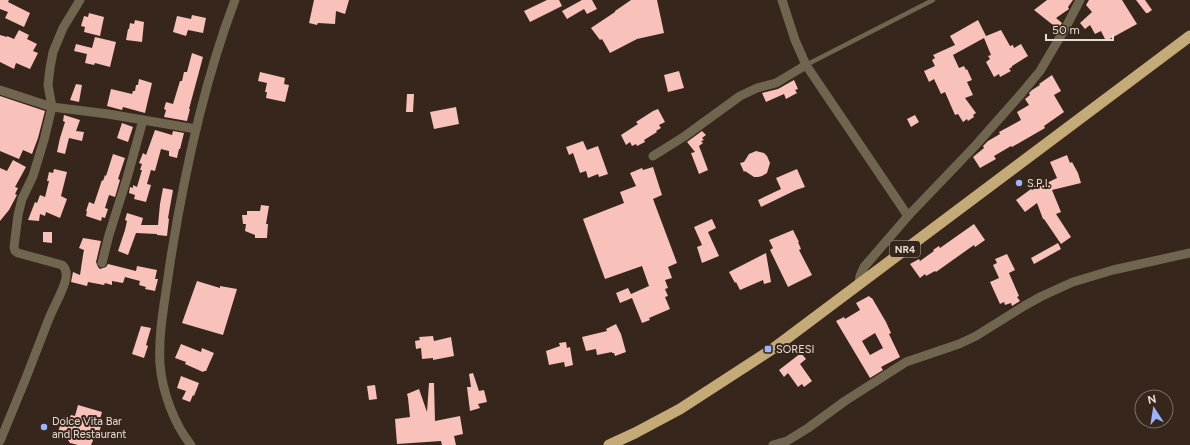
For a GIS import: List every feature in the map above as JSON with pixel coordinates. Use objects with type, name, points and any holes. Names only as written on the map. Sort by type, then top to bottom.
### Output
[{"type":"highway","name":"NR4","points":[[609,445],[680,409],[774,348],[1190,36]]},
{"type":"street","points":[[0,441],[51,313],[65,282],[66,276],[62,265],[18,252],[14,249],[18,215],[22,199],[35,168],[52,107],[48,85],[53,52],[63,28],[80,0]]},
{"type":"street","points":[[191,445],[172,413],[165,390],[160,365],[160,342],[172,253],[188,163],[200,108],[235,0]]},
{"type":"street","points":[[782,0],[795,40],[806,65],[908,216]]},
{"type":"street","points":[[859,284],[860,276],[864,267],[908,216],[975,146],[1040,70],[1066,27],[1080,0]]},
{"type":"street","points":[[653,156],[685,136],[740,96],[757,88],[776,83],[806,65]]},
{"type":"street","points":[[0,90],[52,107],[196,128]]},
{"type":"street","points":[[102,263],[109,235],[128,178],[143,120]]},
{"type":"street","points":[[772,445],[787,441],[808,428],[845,401],[906,362],[976,336],[1042,296],[1074,282],[1113,270],[1190,253]]},
{"type":"lane","points":[[806,65],[933,0]]},
{"type":"building","points":[[0,0],[9,0],[8,2],[30,13],[24,27],[5,18],[8,12],[0,9]]},
{"type":"building","points":[[314,0],[349,0],[345,14],[336,11],[335,24],[318,23],[317,25],[309,23]]},
{"type":"building","points":[[547,0],[559,0],[562,6],[530,22],[524,11]]},
{"type":"building","points":[[582,0],[592,0],[597,9],[587,14],[584,9],[567,19],[562,11]]},
{"type":"building","points":[[631,0],[657,0],[664,33],[637,39],[610,53],[602,39],[600,40],[591,28]]},
{"type":"building","points":[[1047,0],[1073,0],[1068,7],[1069,9],[1056,18],[1062,23],[1058,29],[1034,10]]},
{"type":"building","points":[[1089,0],[1122,0],[1137,24],[1106,41],[1101,31],[1095,34],[1090,25],[1085,29],[1080,23],[1092,12],[1086,5]]},
{"type":"building","points":[[1136,0],[1145,0],[1152,10],[1146,13]]},
{"type":"building","points":[[89,13],[104,17],[100,36],[84,32],[85,27],[81,26],[84,16],[88,17]]},
{"type":"building","points":[[192,15],[206,18],[203,33],[188,30],[186,36],[173,32],[177,16],[191,19]]},
{"type":"building","points":[[135,20],[144,22],[142,42],[126,40],[130,23],[134,24]]},
{"type":"building","points":[[978,20],[986,36],[1001,30],[1010,46],[1013,45],[1014,48],[1021,44],[1028,56],[1012,66],[1009,69],[1011,71],[1000,77],[999,74],[994,77],[986,62],[990,59],[988,56],[991,55],[984,38],[953,55],[959,68],[964,66],[972,80],[967,82],[973,95],[965,98],[976,113],[973,115],[974,117],[963,122],[958,114],[955,115],[945,92],[941,94],[934,79],[929,82],[924,71],[935,66],[932,60],[935,58],[933,55],[955,45],[950,36]]},
{"type":"building","points":[[19,30],[29,35],[27,39],[37,44],[33,51],[38,53],[30,69],[16,63],[14,69],[0,62],[0,35],[14,39]]},
{"type":"building","points":[[95,37],[116,42],[110,67],[95,63],[94,65],[85,63],[87,54],[74,51],[76,44],[92,48]]},
{"type":"building","points":[[192,53],[203,57],[187,121],[164,117],[166,102],[173,104],[180,81],[182,81],[184,72],[187,72]]},
{"type":"building","points":[[679,71],[684,88],[668,92],[664,75]]},
{"type":"building","points":[[260,72],[285,78],[284,84],[289,85],[285,102],[266,98],[267,92],[265,92],[267,83],[258,81]]},
{"type":"building","points":[[1052,75],[1061,91],[1054,95],[1064,112],[1044,126],[1045,128],[994,156],[996,159],[980,168],[973,157],[984,148],[983,146],[988,141],[1000,134],[999,132],[1021,120],[1017,112],[1029,105],[1025,99],[1030,95],[1029,93]]},
{"type":"building","points":[[139,79],[152,83],[145,113],[123,107],[122,110],[107,106],[111,89],[132,94],[133,91],[135,91],[136,85],[138,85]]},
{"type":"building","points":[[794,80],[798,89],[795,90],[797,93],[786,99],[784,94],[766,102],[762,93],[778,89]]},
{"type":"building","points":[[76,84],[82,85],[79,102],[70,100]]},
{"type":"building","points":[[407,94],[414,94],[413,112],[406,112]]},
{"type":"building","points":[[0,96],[45,111],[32,154],[23,150],[19,159],[0,151]]},
{"type":"building","points":[[456,107],[459,124],[434,129],[430,112]]},
{"type":"building","points":[[658,109],[665,122],[659,125],[661,128],[644,140],[645,142],[637,146],[636,144],[632,146],[630,142],[626,145],[621,135],[638,124],[636,122]]},
{"type":"building","points":[[64,115],[80,120],[76,131],[84,132],[82,141],[69,138],[65,154],[57,152],[65,122],[63,121]]},
{"type":"building","points":[[915,115],[919,122],[911,127],[907,119]]},
{"type":"building","points":[[122,123],[133,127],[128,142],[117,138]]},
{"type":"building","points":[[155,130],[172,135],[173,131],[184,133],[177,158],[169,156],[169,151],[161,149],[155,171],[151,170],[147,184],[151,185],[146,202],[134,199],[135,195],[129,193],[130,187],[133,188],[133,185],[137,187],[142,170],[140,170],[142,164],[139,163],[143,153],[146,155]]},
{"type":"building","points":[[702,131],[706,135],[702,138],[704,140],[701,141],[703,143],[699,146],[708,170],[699,174],[691,153],[695,152],[687,142]]},
{"type":"building","points":[[583,141],[587,150],[598,146],[608,174],[599,177],[598,174],[588,178],[586,171],[580,173],[573,153],[569,155],[566,147]]},
{"type":"building","points":[[756,151],[764,153],[770,163],[767,173],[762,176],[754,177],[745,171],[744,172],[740,163],[744,162],[749,154]]},
{"type":"building","points":[[113,154],[125,158],[118,179],[120,180],[115,197],[109,195],[105,208],[108,209],[105,218],[102,217],[101,221],[86,216],[86,211],[89,202],[94,204],[102,180],[103,181],[105,175],[106,176]]},
{"type":"building","points":[[1067,155],[1070,163],[1072,162],[1078,173],[1081,183],[1052,190],[1061,212],[1056,214],[1071,237],[1061,244],[1043,219],[1037,203],[1025,212],[1016,200],[1031,189],[1032,190],[1057,178],[1050,162]]},
{"type":"building","points":[[13,160],[26,167],[15,187],[18,188],[15,194],[17,195],[9,210],[0,221],[0,168],[7,171]]},
{"type":"building","points":[[653,167],[662,195],[653,199],[677,263],[668,267],[672,278],[665,280],[668,288],[665,289],[668,296],[665,297],[670,309],[649,318],[650,320],[642,323],[632,298],[620,303],[616,293],[628,288],[631,294],[649,286],[642,266],[605,279],[583,219],[624,203],[620,192],[636,186],[630,173],[642,168],[643,170]]},
{"type":"building","points":[[54,169],[67,172],[61,196],[67,199],[60,218],[46,212],[45,216],[40,214],[39,221],[28,220],[35,202],[37,203],[40,195],[45,197],[49,181],[47,181],[49,172],[53,173]]},
{"type":"building","points":[[797,169],[805,187],[761,207],[758,200],[781,189],[776,178]]},
{"type":"building","points":[[163,188],[173,190],[168,218],[167,236],[136,233],[128,255],[118,251],[125,230],[127,213],[143,218],[141,225],[158,225]]},
{"type":"building","points":[[261,205],[269,206],[266,224],[268,224],[267,238],[255,238],[255,235],[245,231],[246,224],[243,224],[242,215],[247,215],[247,211],[260,211]]},
{"type":"building","points":[[712,219],[716,228],[708,232],[719,256],[702,263],[697,247],[702,245],[694,227]]},
{"type":"building","points":[[974,224],[985,240],[975,247],[974,245],[936,272],[935,271],[926,276],[925,274],[920,278],[910,264],[919,259],[920,261],[934,251],[933,250],[939,246],[940,248]]},
{"type":"building","points":[[793,230],[799,242],[801,249],[799,250],[812,275],[788,287],[770,250],[773,248],[769,240]]},
{"type":"building","points":[[43,232],[52,232],[52,243],[43,242]]},
{"type":"building","points":[[83,238],[101,241],[96,262],[100,269],[106,267],[108,264],[136,271],[137,266],[157,270],[155,279],[158,279],[155,291],[145,289],[146,287],[139,285],[140,281],[125,277],[123,283],[112,281],[112,285],[88,282],[87,286],[71,282],[73,272],[80,275],[84,250],[79,248]]},
{"type":"building","points":[[1058,243],[1061,249],[1034,264],[1031,258]]},
{"type":"building","points":[[766,253],[771,282],[764,284],[763,280],[740,290],[729,272]]},
{"type":"building","points":[[1007,254],[1015,270],[1009,273],[1019,296],[1017,297],[1020,301],[1012,306],[1011,303],[1005,305],[1004,302],[1000,304],[990,282],[999,278],[993,265],[997,263],[995,259]]},
{"type":"building","points":[[197,281],[220,288],[220,286],[237,289],[223,335],[182,323]]},
{"type":"building","points":[[869,296],[872,298],[886,322],[891,333],[889,334],[900,357],[881,367],[883,370],[870,378],[836,321],[844,317],[845,319],[860,310],[856,303]],"holes":[[[875,333],[883,348],[870,355],[862,341]]]},
{"type":"building","points":[[616,324],[621,334],[626,352],[615,356],[612,352],[597,355],[596,349],[586,351],[582,337],[607,331],[606,329]]},
{"type":"building","points":[[141,326],[151,328],[144,358],[132,354]]},
{"type":"building","points":[[433,336],[434,341],[451,337],[454,356],[433,360],[433,358],[422,359],[421,348],[416,349],[415,341],[420,340],[419,337]]},
{"type":"building","points":[[566,342],[567,348],[570,347],[573,365],[565,367],[564,362],[549,365],[546,351],[560,346],[559,343]]},
{"type":"building","points":[[181,344],[201,352],[202,348],[214,353],[206,371],[203,372],[185,364],[186,362],[175,358]]},
{"type":"building","points":[[801,353],[806,359],[800,364],[812,381],[804,387],[802,384],[798,387],[788,373],[784,377],[779,370]]},
{"type":"building","points":[[473,373],[479,391],[484,390],[487,402],[478,404],[480,408],[470,411],[467,387],[471,387],[469,374]]},
{"type":"building","points":[[181,376],[199,383],[190,402],[182,399],[186,391],[177,388]]},
{"type":"building","points":[[429,383],[434,383],[435,421],[460,416],[463,434],[454,436],[456,445],[442,445],[441,441],[397,444],[395,419],[410,417],[407,394],[419,389],[427,412]]},
{"type":"building","points":[[375,385],[377,399],[369,400],[367,386]]},
{"type":"building","points":[[78,405],[102,412],[99,423],[102,424],[91,445],[78,445],[70,443],[66,434],[58,432],[63,417],[69,419],[71,415],[75,416]]},
{"type":"place","name":"S.P.I.","points":[[1019,183]]},
{"type":"place","name":"SORESI","points":[[768,349]]},
{"type":"place","name":"Dolce Vita Bar and Restaurant","points":[[44,427]]}]
